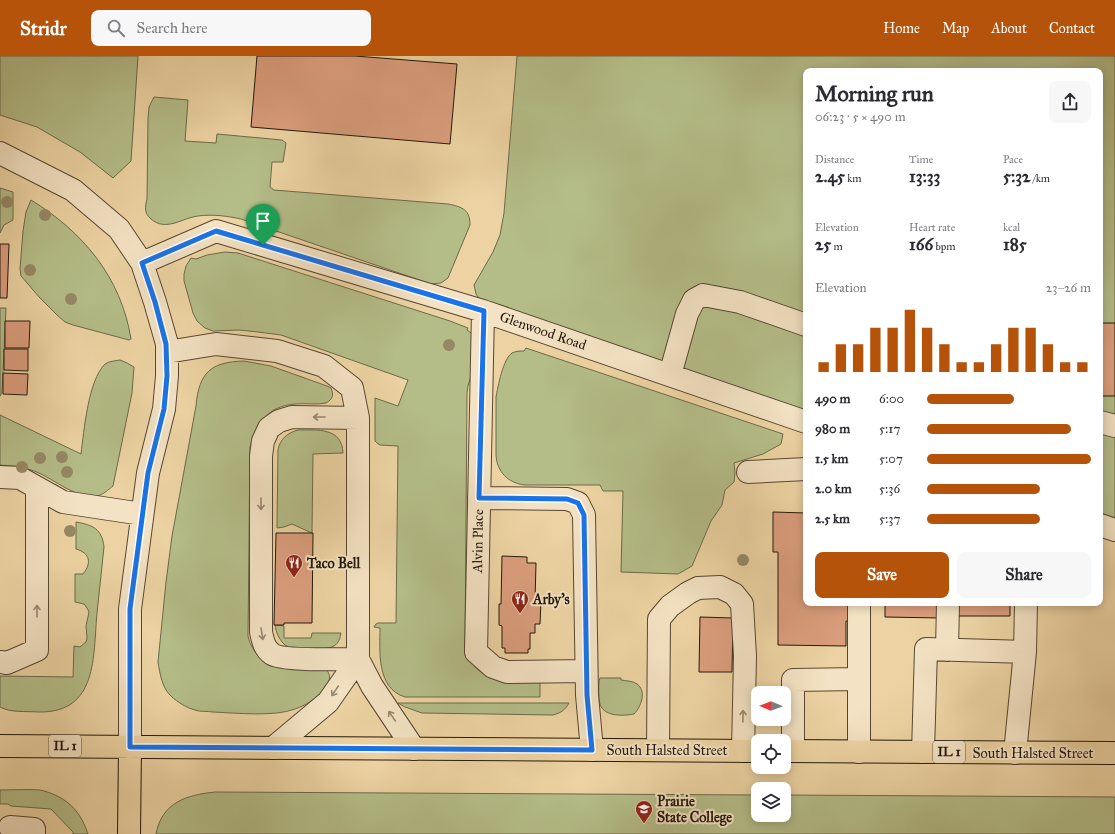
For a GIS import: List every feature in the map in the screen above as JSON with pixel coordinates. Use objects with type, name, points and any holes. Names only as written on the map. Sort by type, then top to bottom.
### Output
[{"type":"main road","name":"South Halsted Street","points":[[0,746],[750,751]]},
{"type":"main road","points":[[129,834],[130,747]]},
{"type":"main road","name":"South Halsted Street","points":[[791,751],[1115,753]]},
{"type":"street","points":[[0,153],[73,190],[119,229],[142,263],[155,302],[166,344],[167,376],[164,409],[148,473],[130,609],[130,747]]},
{"type":"street","name":"Glenwood Road","points":[[142,263],[216,231],[484,311],[803,421]]},
{"type":"street","points":[[670,375],[687,314],[694,300],[703,295],[740,302],[803,324]]},
{"type":"street","name":"Alvin Place","points":[[484,311],[476,652],[493,667],[507,672],[586,671]]},
{"type":"street","points":[[167,352],[216,344],[277,351],[324,366],[352,388],[358,418],[358,659],[372,686],[414,748]]},
{"type":"street","points":[[358,418],[292,417],[279,421],[269,428],[264,441],[261,456],[261,632],[264,646],[272,654],[284,658],[358,659]]},
{"type":"street","points":[[1103,423],[1115,426]]},
{"type":"street","points":[[748,472],[803,469]]},
{"type":"street","points":[[19,481],[63,502],[142,514]]},
{"type":"street","points":[[0,662],[6,663],[37,650],[19,481]]},
{"type":"street","points":[[479,498],[567,499],[578,503],[584,515],[586,671],[592,750]]},
{"type":"street","points":[[1103,526],[1115,530]]},
{"type":"street","points":[[658,750],[659,619],[670,606],[688,592],[698,588],[720,587],[734,594],[742,604],[745,656],[744,680],[750,751]]},
{"type":"street","points":[[859,606],[859,752]]},
{"type":"street","points":[[947,650],[948,606]]},
{"type":"street","points":[[1015,753],[1025,652],[1026,606]]},
{"type":"street","points":[[923,752],[926,649],[1025,652]]},
{"type":"street","points":[[273,748],[328,702],[358,659]]},
{"type":"street","points":[[789,734],[793,680],[859,679]]},
{"type":"street","points":[[10,828],[34,828],[34,834]]},
{"type":"green space","points":[[0,56],[138,56],[131,161],[113,178],[80,152],[37,127],[0,115]]},
{"type":"green space","points":[[517,56],[1115,56],[1115,519],[1103,515],[1103,68],[803,68],[803,412],[480,300],[476,294],[474,285],[493,252],[500,235],[504,213]]},
{"type":"green space","points":[[154,97],[188,100],[185,141],[216,143],[217,134],[282,140],[286,143],[283,162],[272,162],[270,187],[274,190],[448,204],[462,208],[469,216],[470,225],[448,278],[441,283],[431,284],[236,218],[204,215],[174,223],[157,223],[149,217],[146,212],[148,119],[149,107]]},
{"type":"green space","points":[[0,188],[13,192],[13,220],[4,225],[0,233]]},
{"type":"green space","points":[[31,200],[67,226],[97,258],[109,276],[118,296],[126,317],[131,339],[129,340],[65,322],[40,298],[21,276],[20,269],[23,231],[26,212]]},
{"type":"green space","points":[[225,252],[238,253],[450,321],[468,328],[467,330],[475,336],[471,376],[467,393],[465,650],[471,662],[478,670],[487,676],[506,681],[540,681],[540,697],[405,697],[389,686],[384,677],[380,658],[380,628],[374,627],[378,623],[396,623],[398,446],[380,445],[375,441],[375,398],[398,406],[408,380],[281,335],[239,330],[213,331],[205,328],[197,321],[193,313],[184,281],[186,266],[191,258],[196,259],[207,255]]},
{"type":"green space","points":[[0,308],[6,308],[2,393],[0,396]]},
{"type":"green space","points":[[526,348],[783,434],[781,444],[763,454],[734,463],[734,482],[725,490],[722,505],[711,521],[692,566],[678,574],[621,572],[623,491],[603,491],[600,485],[525,485],[513,482],[504,476],[499,467],[496,455],[496,397],[504,367],[509,356],[514,352],[524,351]]},
{"type":"green space","points":[[120,360],[134,367],[132,393],[113,486],[106,492],[97,496],[88,496],[71,491],[39,473],[16,466],[0,465],[0,415],[81,454],[85,420],[94,382],[105,364]]},
{"type":"green space","points":[[244,361],[271,366],[327,386],[331,388],[332,393],[332,397],[326,403],[286,405],[271,412],[260,423],[250,447],[248,636],[250,643],[261,659],[326,669],[330,677],[324,689],[313,700],[295,709],[266,714],[199,711],[189,708],[176,700],[165,689],[158,662],[172,536],[200,385],[209,371],[215,367],[223,364]]},
{"type":"green space","points":[[298,430],[320,430],[333,434],[338,438],[342,445],[343,453],[313,454],[312,533],[292,524],[277,528],[278,450],[280,443],[285,437]]},
{"type":"green space","points":[[76,522],[92,526],[96,529],[101,536],[104,547],[95,647],[89,679],[82,692],[72,703],[58,710],[39,712],[4,709],[0,707],[0,676],[73,677],[74,646],[80,647],[86,642],[86,626],[89,612],[84,604],[75,602],[75,574],[83,574],[88,566],[87,556],[76,549]]},
{"type":"green space","points":[[275,625],[284,626],[284,638],[311,638],[312,633],[341,633],[340,639],[336,645],[327,648],[304,650],[295,649],[285,645],[281,641]]},
{"type":"green space","points":[[600,678],[621,678],[621,680],[634,682],[640,687],[642,691],[642,699],[634,714],[614,715],[602,708],[599,698]]},
{"type":"green space","points":[[398,703],[569,703],[562,711],[553,715],[422,713]]},
{"type":"green space","points":[[0,790],[40,790],[61,798],[72,806],[80,816],[88,834],[73,834],[73,832],[51,809],[0,804]]},
{"type":"green space","name":"Prairie State College","points":[[205,793],[751,795],[751,822],[791,822],[791,795],[1115,797],[1115,834],[156,834],[159,823],[170,807],[186,798]]},
{"type":"building","points":[[257,56],[355,56],[457,64],[450,144],[251,127]]},
{"type":"building","points":[[0,244],[9,244],[7,298],[0,298]]},
{"type":"building","points":[[5,321],[30,321],[29,348],[5,348]]},
{"type":"building","points":[[1103,323],[1115,323],[1115,396],[1103,396]]},
{"type":"building","points":[[4,349],[28,349],[28,371],[4,370]]},
{"type":"building","points":[[3,373],[28,374],[27,395],[3,394]]},
{"type":"building","points":[[773,512],[803,513],[803,606],[848,606],[848,621],[846,621],[846,646],[778,645],[778,552],[773,552]]},
{"type":"building","name":"Taco Bell","points":[[276,533],[313,533],[312,623],[284,623],[284,625],[274,625]]},
{"type":"building","name":"Arby's","points":[[502,556],[527,557],[527,563],[536,563],[535,601],[541,601],[540,624],[535,624],[535,633],[530,633],[530,649],[528,649],[528,653],[505,653],[505,648],[502,648],[502,626],[499,625],[499,604],[501,604]]},
{"type":"building","points":[[885,606],[941,606],[941,618],[885,617]]},
{"type":"building","points":[[958,606],[1010,606],[1010,616],[958,616]]},
{"type":"building","points":[[700,617],[733,618],[732,672],[699,672]]},
{"type":"place","name":"Taco Bell","points":[[294,578]]},
{"type":"place","name":"Arby's","points":[[520,614]]},
{"type":"place","name":"Prairie State College","points":[[644,824]]},
{"type":"route","points":[[216,231],[263,245],[484,311],[479,498],[567,499],[578,503],[584,515],[587,695],[592,750],[130,747],[130,609],[148,473],[164,409],[167,376],[166,344],[155,302],[142,263],[216,231]]}]
